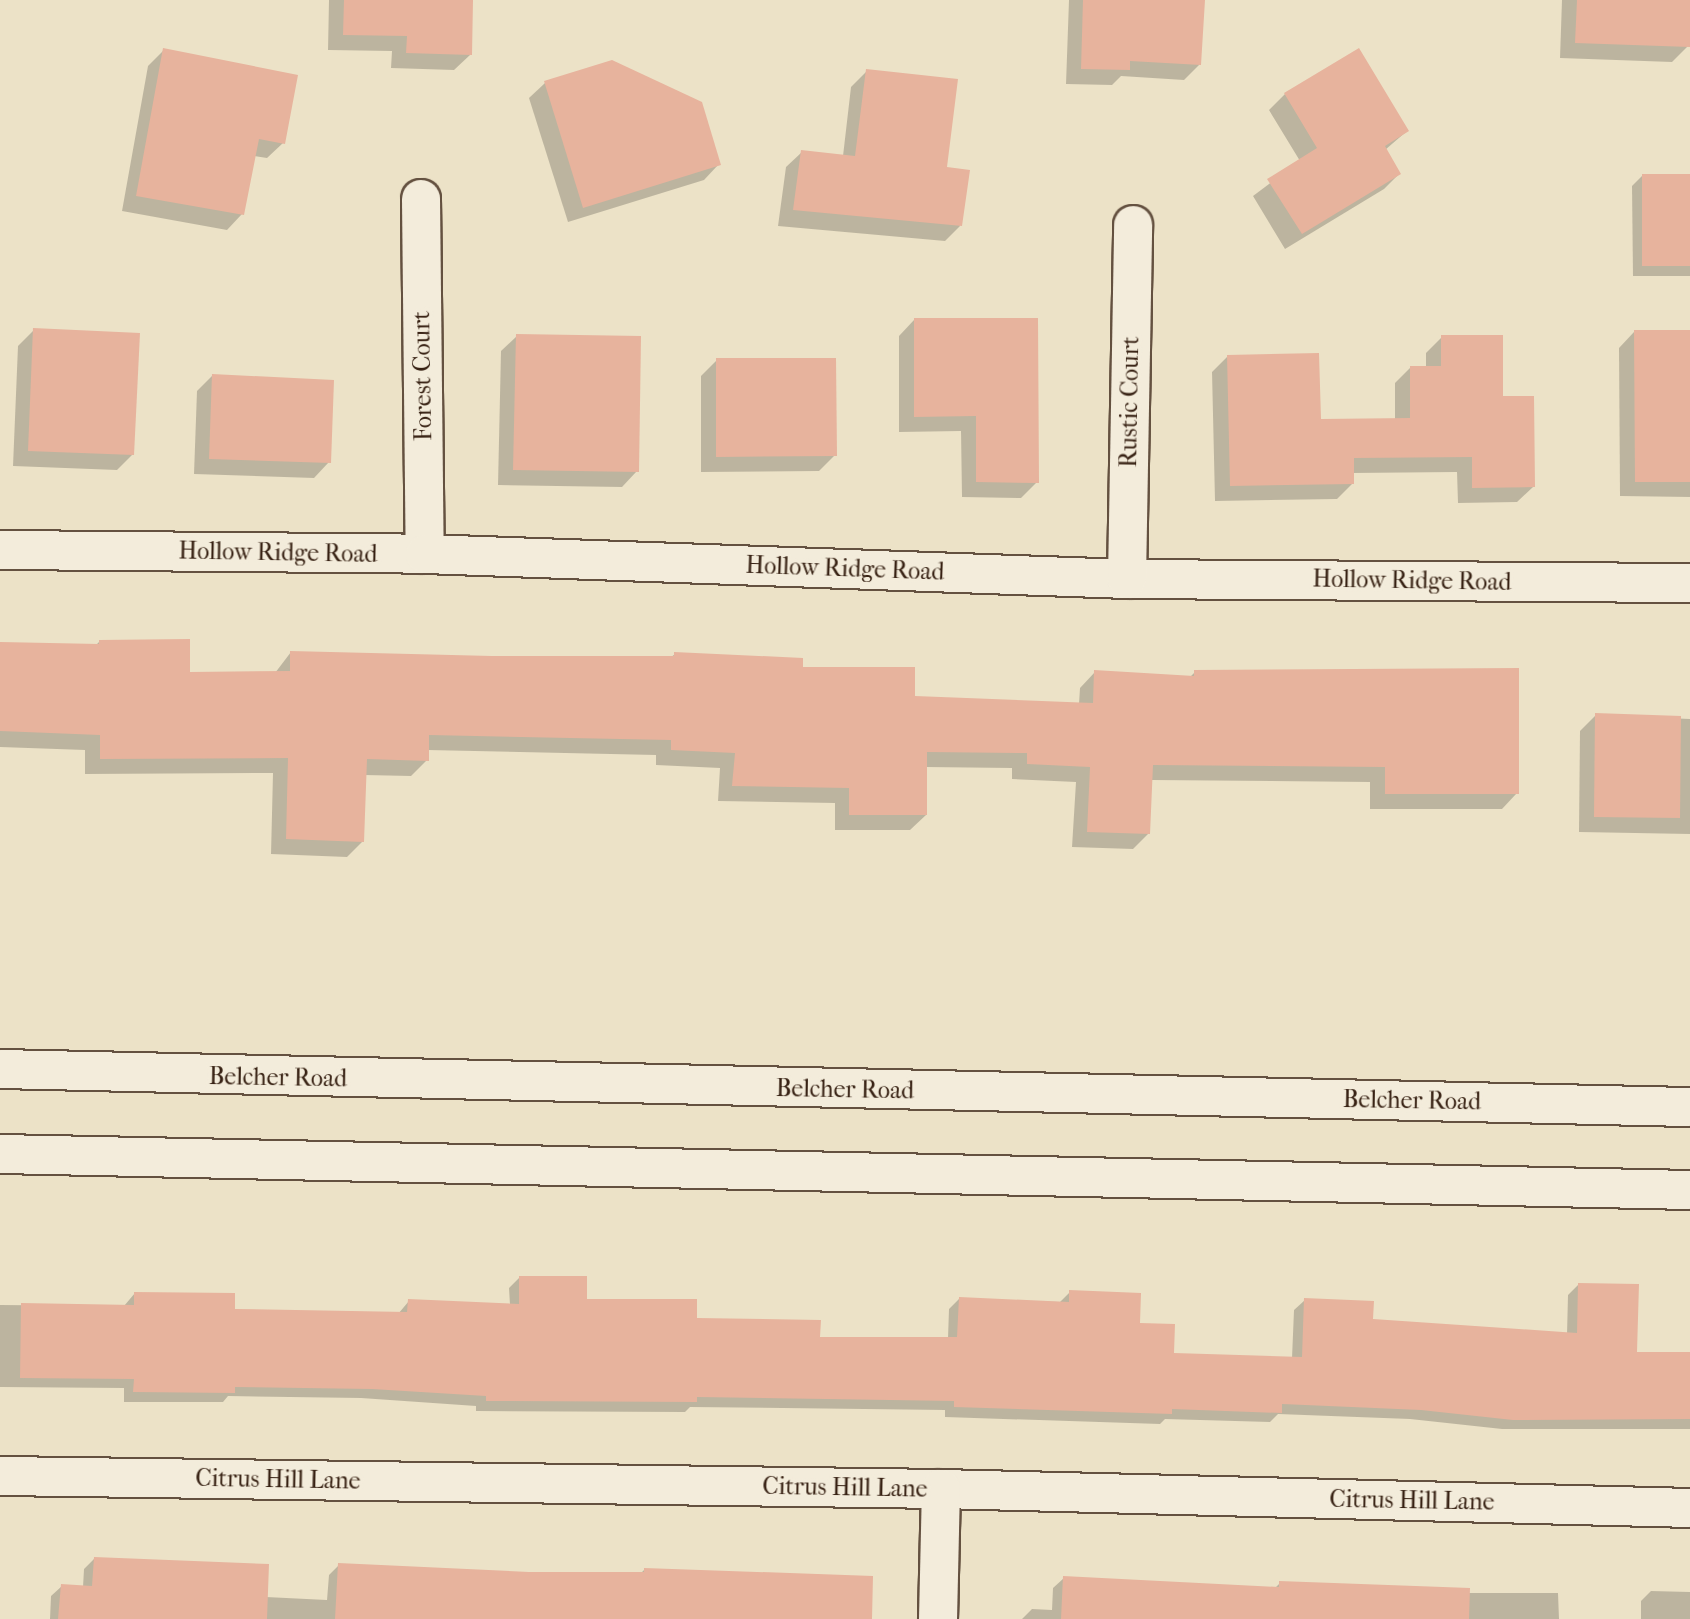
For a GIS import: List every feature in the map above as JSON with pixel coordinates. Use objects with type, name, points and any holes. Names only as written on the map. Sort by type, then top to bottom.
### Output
[{"type":"street","name":"Forest Court","points":[[422,199],[425,554]]},
{"type":"street","name":"Rustic Court","points":[[1127,579],[1133,225]]},
{"type":"street","name":"Hollow Ridge Road","points":[[0,550],[425,554],[1127,579],[1690,583]]},
{"type":"street","name":"Belcher Road","points":[[0,1069],[1690,1107]]},
{"type":"street","points":[[0,1154],[1690,1190]]},
{"type":"street","name":"Citrus Hill Lane","points":[[0,1476],[941,1489],[1690,1508]]},
{"type":"street","points":[[938,1619],[941,1489]]},
{"type":"building","points":[[344,0],[473,0],[472,55],[406,53],[407,36],[343,35]]},
{"type":"building","points":[[1083,0],[1205,0],[1201,65],[1130,61],[1130,70],[1081,69]]},
{"type":"building","points":[[1577,0],[1690,0],[1690,47],[1575,43]]},
{"type":"building","points":[[163,48],[298,75],[285,144],[259,139],[244,215],[136,196]]},
{"type":"building","points":[[1359,48],[1409,131],[1385,146],[1401,174],[1302,234],[1267,179],[1317,148],[1284,93]]},
{"type":"building","points":[[612,60],[702,102],[721,165],[583,208],[544,81]]},
{"type":"building","points":[[866,69],[958,79],[947,167],[970,170],[962,226],[793,210],[801,150],[855,156]]},
{"type":"building","points":[[1642,174],[1690,174],[1690,266],[1642,266]]},
{"type":"building","points":[[914,318],[1038,318],[1039,483],[976,482],[976,416],[914,417]]},
{"type":"building","points":[[33,328],[140,333],[134,455],[28,451]]},
{"type":"building","points":[[1634,330],[1690,330],[1690,482],[1635,482]]},
{"type":"building","points":[[516,334],[641,336],[639,472],[513,470]]},
{"type":"building","points":[[1441,335],[1503,335],[1503,396],[1534,396],[1535,487],[1472,488],[1472,457],[1354,458],[1354,484],[1230,486],[1227,355],[1319,353],[1321,419],[1410,418],[1410,366],[1441,366]]},
{"type":"building","points":[[716,358],[836,358],[837,456],[716,457]]},
{"type":"building","points":[[212,374],[334,380],[331,463],[209,459]]},
{"type":"building","points":[[190,639],[190,672],[290,671],[290,651],[492,656],[674,656],[674,652],[803,658],[803,667],[915,667],[915,696],[1093,703],[1094,670],[1194,676],[1194,670],[1519,668],[1519,794],[1385,794],[1385,767],[1153,765],[1150,834],[1087,832],[1090,767],[1027,764],[1027,753],[927,752],[927,815],[849,815],[849,788],[732,786],[735,753],[671,750],[671,740],[429,735],[429,761],[367,759],[364,842],[286,839],[288,758],[100,759],[100,735],[0,731],[0,642],[99,644],[99,640]]},
{"type":"building","points":[[1595,713],[1681,716],[1680,818],[1594,817]]},
{"type":"building","points":[[519,1276],[587,1276],[587,1299],[697,1299],[697,1318],[821,1320],[820,1337],[957,1337],[959,1297],[1069,1302],[1069,1290],[1141,1293],[1140,1323],[1175,1324],[1174,1353],[1302,1357],[1304,1298],[1374,1301],[1373,1319],[1577,1333],[1578,1283],[1639,1284],[1637,1352],[1690,1352],[1690,1419],[1513,1420],[1421,1410],[1282,1404],[1282,1413],[1172,1409],[1172,1414],[954,1407],[954,1401],[697,1397],[697,1402],[486,1401],[486,1396],[372,1389],[235,1387],[235,1393],[133,1392],[134,1379],[20,1378],[21,1303],[134,1305],[134,1292],[235,1293],[235,1309],[407,1312],[408,1299],[519,1304]]},
{"type":"building","points":[[94,1557],[269,1564],[267,1619],[58,1619],[61,1584],[92,1586]]},
{"type":"building","points":[[338,1563],[529,1572],[644,1572],[644,1568],[873,1576],[872,1619],[335,1619]]},
{"type":"building","points":[[1063,1576],[1279,1587],[1279,1581],[1470,1588],[1469,1619],[1061,1619]]}]
